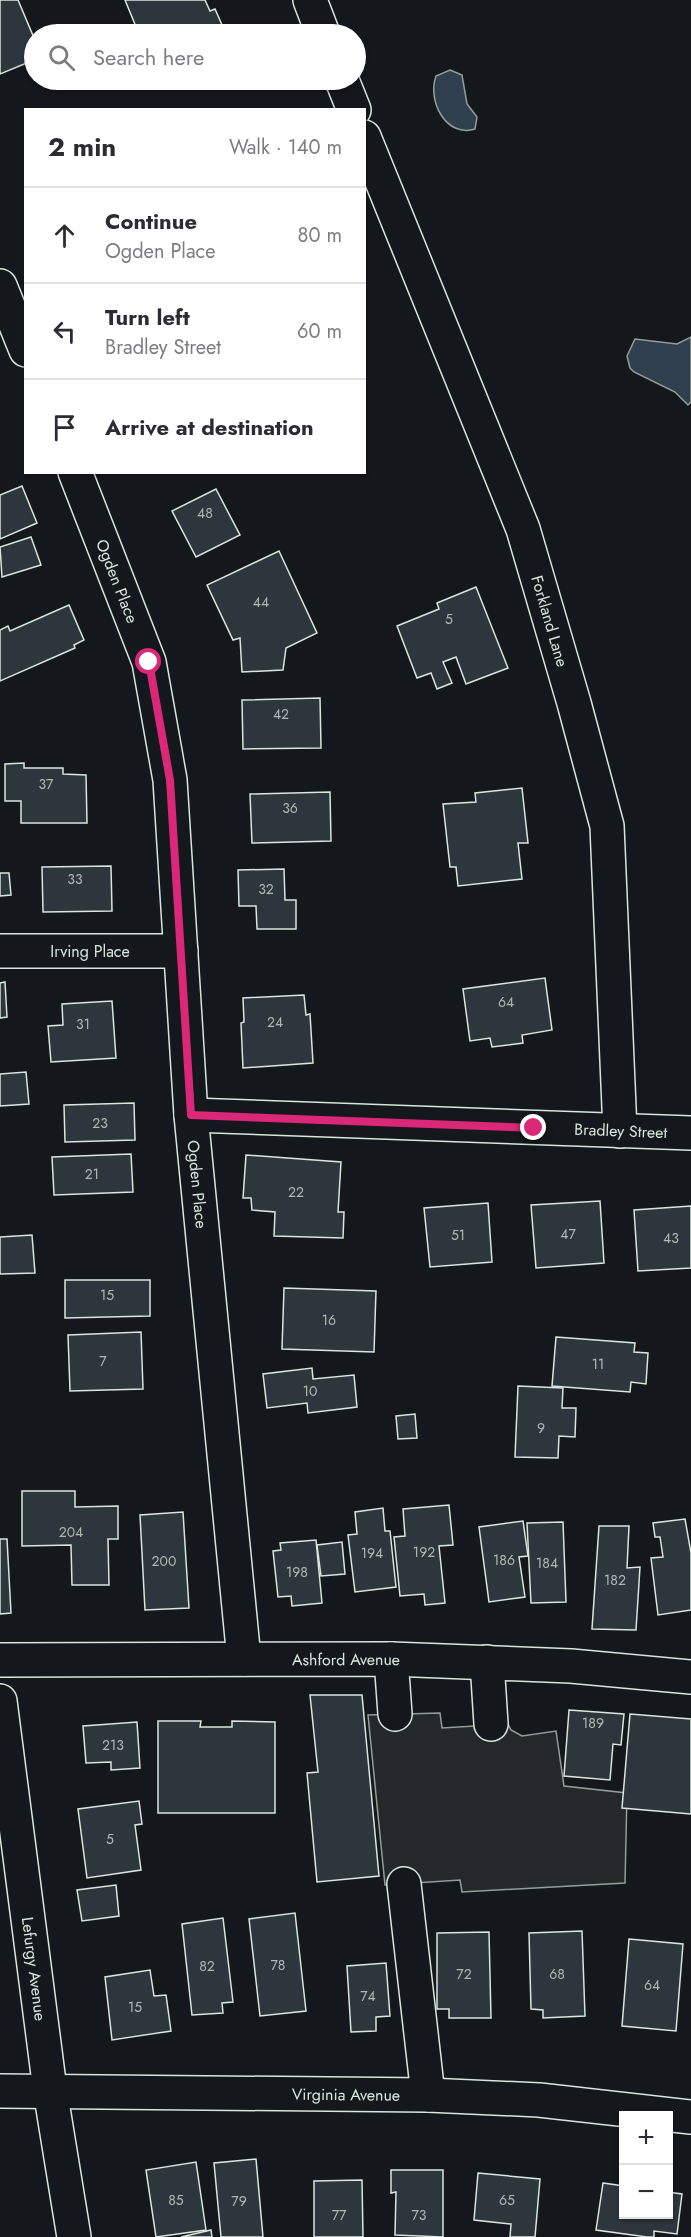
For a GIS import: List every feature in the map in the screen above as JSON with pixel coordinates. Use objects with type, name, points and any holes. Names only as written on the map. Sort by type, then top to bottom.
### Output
[{"type":"street","points":[[309,0],[319,24]]},
{"type":"street","points":[[346,90],[353,108]]},
{"type":"street","name":"Forkland Lane","points":[[366,141],[523,529],[607,826],[620,1131]]},
{"type":"street","points":[[0,286],[24,345]]},
{"type":"street","name":"Ogden Place","points":[[76,474],[149,662],[170,780],[191,1115],[243,1659]]},
{"type":"street","name":"Irving Place","points":[[0,951],[181,951]]},
{"type":"street","name":"Bradley Street","points":[[191,1115],[691,1133]]},
{"type":"street","points":[[391,1659],[395,1714]]},
{"type":"street","name":"Ashford Avenue","points":[[0,1660],[391,1659],[571,1666],[691,1677]]},
{"type":"street","points":[[487,1662],[490,1724]]},
{"type":"street","name":"Lefurgy Avenue","points":[[0,1701],[50,2090],[74,2237]]},
{"type":"street","points":[[404,1884],[428,2095]]},
{"type":"street","name":"Virginia Avenue","points":[[0,2091],[428,2095],[538,2100],[691,2117]]},
{"type":"shaded area","points":[[440,1713],[442,1728],[508,1724],[511,1730],[522,1736],[556,1731],[564,1786],[627,1793],[625,1883],[462,1892],[460,1880],[385,1885],[368,1715]]},
{"type":"water","points":[[450,70],[462,75],[467,104],[477,117],[475,129],[455,128],[441,115],[437,106],[434,96],[436,76]]},
{"type":"water","points":[[691,337],[691,402],[688,405],[675,392],[630,368],[627,356],[635,339],[677,344]]},
{"type":"building","points":[[0,0],[18,0],[28,24],[24,24],[24,64],[0,74]]},
{"type":"building","points":[[125,0],[205,0],[210,11],[215,9],[222,24],[135,24]]},
{"type":"building","points":[[22,486],[37,523],[0,539],[0,495]]},
{"type":"building","points":[[216,489],[240,535],[196,557],[172,511]]},
{"type":"building","points":[[31,537],[41,565],[2,577],[0,547]]},
{"type":"building","points":[[279,551],[317,633],[286,648],[283,670],[242,672],[240,638],[233,640],[207,585]]},
{"type":"building","points":[[476,587],[508,668],[466,684],[456,657],[443,662],[452,683],[437,689],[431,673],[417,678],[397,626],[439,609],[437,603]]},
{"type":"building","points":[[69,605],[84,640],[74,645],[75,648],[0,681],[0,630],[8,626],[10,631]]},
{"type":"building","points":[[320,698],[321,748],[243,749],[242,700]]},
{"type":"building","points":[[24,763],[24,768],[63,768],[63,774],[86,775],[87,823],[21,823],[21,801],[5,801],[5,764]]},
{"type":"building","points":[[522,788],[528,843],[518,843],[522,879],[458,886],[456,867],[450,867],[443,804],[476,802],[475,793]]},
{"type":"building","points":[[330,792],[331,841],[252,843],[250,794]]},
{"type":"building","points":[[111,866],[112,911],[43,912],[42,867]]},
{"type":"building","points":[[284,869],[285,900],[296,900],[296,929],[257,929],[256,906],[239,906],[238,870]]},
{"type":"building","points":[[0,873],[9,873],[11,895],[0,896]]},
{"type":"building","points":[[545,978],[552,1030],[522,1035],[523,1043],[492,1047],[490,1038],[470,1041],[463,989]]},
{"type":"building","points":[[5,982],[7,1017],[0,1018],[0,983]]},
{"type":"building","points":[[304,995],[306,1015],[310,1014],[313,1063],[243,1068],[241,1023],[244,1022],[243,998]]},
{"type":"building","points":[[112,1001],[116,1058],[51,1062],[48,1026],[63,1025],[62,1004]]},
{"type":"building","points":[[26,1072],[29,1104],[0,1106],[0,1074]]},
{"type":"building","points":[[134,1103],[135,1140],[65,1142],[64,1105]]},
{"type":"building","points":[[131,1154],[133,1192],[54,1195],[52,1157]]},
{"type":"building","points":[[246,1155],[341,1162],[338,1212],[344,1212],[343,1238],[274,1236],[275,1212],[252,1210],[251,1198],[243,1198]]},
{"type":"building","points":[[600,1201],[604,1263],[536,1268],[531,1205]]},
{"type":"building","points":[[488,1203],[492,1262],[430,1267],[424,1208]]},
{"type":"building","points":[[691,1206],[691,1268],[638,1271],[634,1210]]},
{"type":"building","points":[[32,1235],[35,1273],[0,1274],[0,1237]]},
{"type":"building","points":[[65,1280],[150,1280],[150,1316],[65,1318]]},
{"type":"building","points":[[284,1288],[376,1291],[374,1352],[282,1349]]},
{"type":"building","points":[[141,1332],[143,1389],[70,1391],[68,1335]]},
{"type":"building","points":[[556,1337],[635,1343],[634,1352],[648,1353],[646,1384],[631,1382],[630,1392],[552,1386]]},
{"type":"building","points":[[312,1368],[313,1379],[354,1375],[357,1407],[308,1413],[307,1403],[267,1408],[263,1374]]},
{"type":"building","points":[[518,1386],[563,1388],[562,1408],[576,1408],[575,1437],[559,1436],[558,1458],[515,1457]]},
{"type":"building","points":[[415,1414],[417,1438],[398,1439],[396,1416]]},
{"type":"building","points":[[22,1491],[75,1491],[75,1507],[118,1506],[118,1539],[108,1539],[109,1585],[72,1585],[71,1545],[22,1546]]},
{"type":"building","points":[[449,1505],[453,1545],[439,1546],[445,1603],[425,1605],[424,1594],[400,1596],[394,1537],[405,1536],[403,1509]]},
{"type":"building","points":[[383,1508],[385,1531],[390,1531],[396,1587],[355,1592],[348,1535],[357,1534],[355,1512]]},
{"type":"building","points":[[183,1512],[189,1608],[145,1610],[140,1515]]},
{"type":"building","points":[[685,1519],[691,1553],[691,1610],[658,1615],[651,1558],[663,1557],[660,1537],[655,1537],[653,1523]]},
{"type":"building","points":[[523,1521],[528,1556],[519,1557],[525,1597],[489,1602],[479,1527]]},
{"type":"building","points":[[563,1522],[566,1602],[531,1603],[527,1523]]},
{"type":"building","points":[[599,1526],[629,1526],[627,1568],[640,1567],[636,1630],[592,1629]]},
{"type":"building","points":[[0,1539],[7,1539],[11,1613],[0,1614]]},
{"type":"building","points":[[316,1540],[322,1603],[292,1606],[291,1596],[278,1597],[273,1551],[281,1550],[280,1543]]},
{"type":"building","points":[[342,1542],[345,1574],[321,1576],[317,1545]]},
{"type":"building","points":[[310,1695],[362,1695],[379,1876],[317,1882],[307,1773],[318,1772]]},
{"type":"building","points":[[569,1710],[624,1714],[621,1745],[613,1744],[610,1780],[564,1776]]},
{"type":"building","points":[[630,1714],[691,1719],[691,1814],[622,1808]]},
{"type":"building","points":[[158,1721],[201,1721],[200,1727],[232,1727],[232,1721],[275,1722],[275,1813],[158,1813]]},
{"type":"building","points":[[137,1722],[140,1768],[111,1770],[111,1762],[86,1763],[83,1726]]},
{"type":"building","points":[[139,1801],[142,1824],[135,1825],[141,1870],[87,1878],[78,1809]]},
{"type":"building","points":[[116,1885],[119,1916],[82,1921],[77,1890]]},
{"type":"building","points":[[295,1913],[306,2011],[260,2016],[249,1919]]},
{"type":"building","points":[[223,1918],[233,2002],[222,2003],[223,2013],[192,2015],[182,1924]]},
{"type":"building","points":[[582,1931],[585,2016],[543,2018],[543,2010],[531,2009],[529,1933]]},
{"type":"building","points":[[489,1932],[491,2018],[449,2018],[449,2009],[437,2009],[437,1933]]},
{"type":"building","points":[[629,1939],[683,1944],[676,2031],[622,2026]]},
{"type":"building","points":[[386,1963],[390,2016],[376,2017],[376,2031],[351,2032],[347,1966]]},
{"type":"building","points":[[150,1970],[154,1996],[166,1995],[171,2031],[112,2040],[105,1977]]},
{"type":"building","points":[[256,2159],[263,2237],[221,2237],[214,2163]]},
{"type":"building","points":[[196,2162],[206,2230],[156,2237],[146,2170]]},
{"type":"building","points":[[391,2170],[443,2170],[443,2237],[395,2235],[396,2192],[391,2193]]},
{"type":"building","points":[[478,2173],[540,2179],[535,2237],[510,2237],[511,2224],[474,2220]]},
{"type":"building","points":[[362,2180],[363,2237],[314,2237],[314,2181]]},
{"type":"building","points":[[603,2183],[619,2185],[619,2219],[673,2219],[673,2193],[682,2194],[677,2234],[654,2231],[654,2237],[647,2237],[596,2230]]},
{"type":"building","points":[[211,2230],[212,2237],[181,2237]]},
{"type":"route","points":[[149,662],[170,780],[191,1115],[534,1128]]}]
